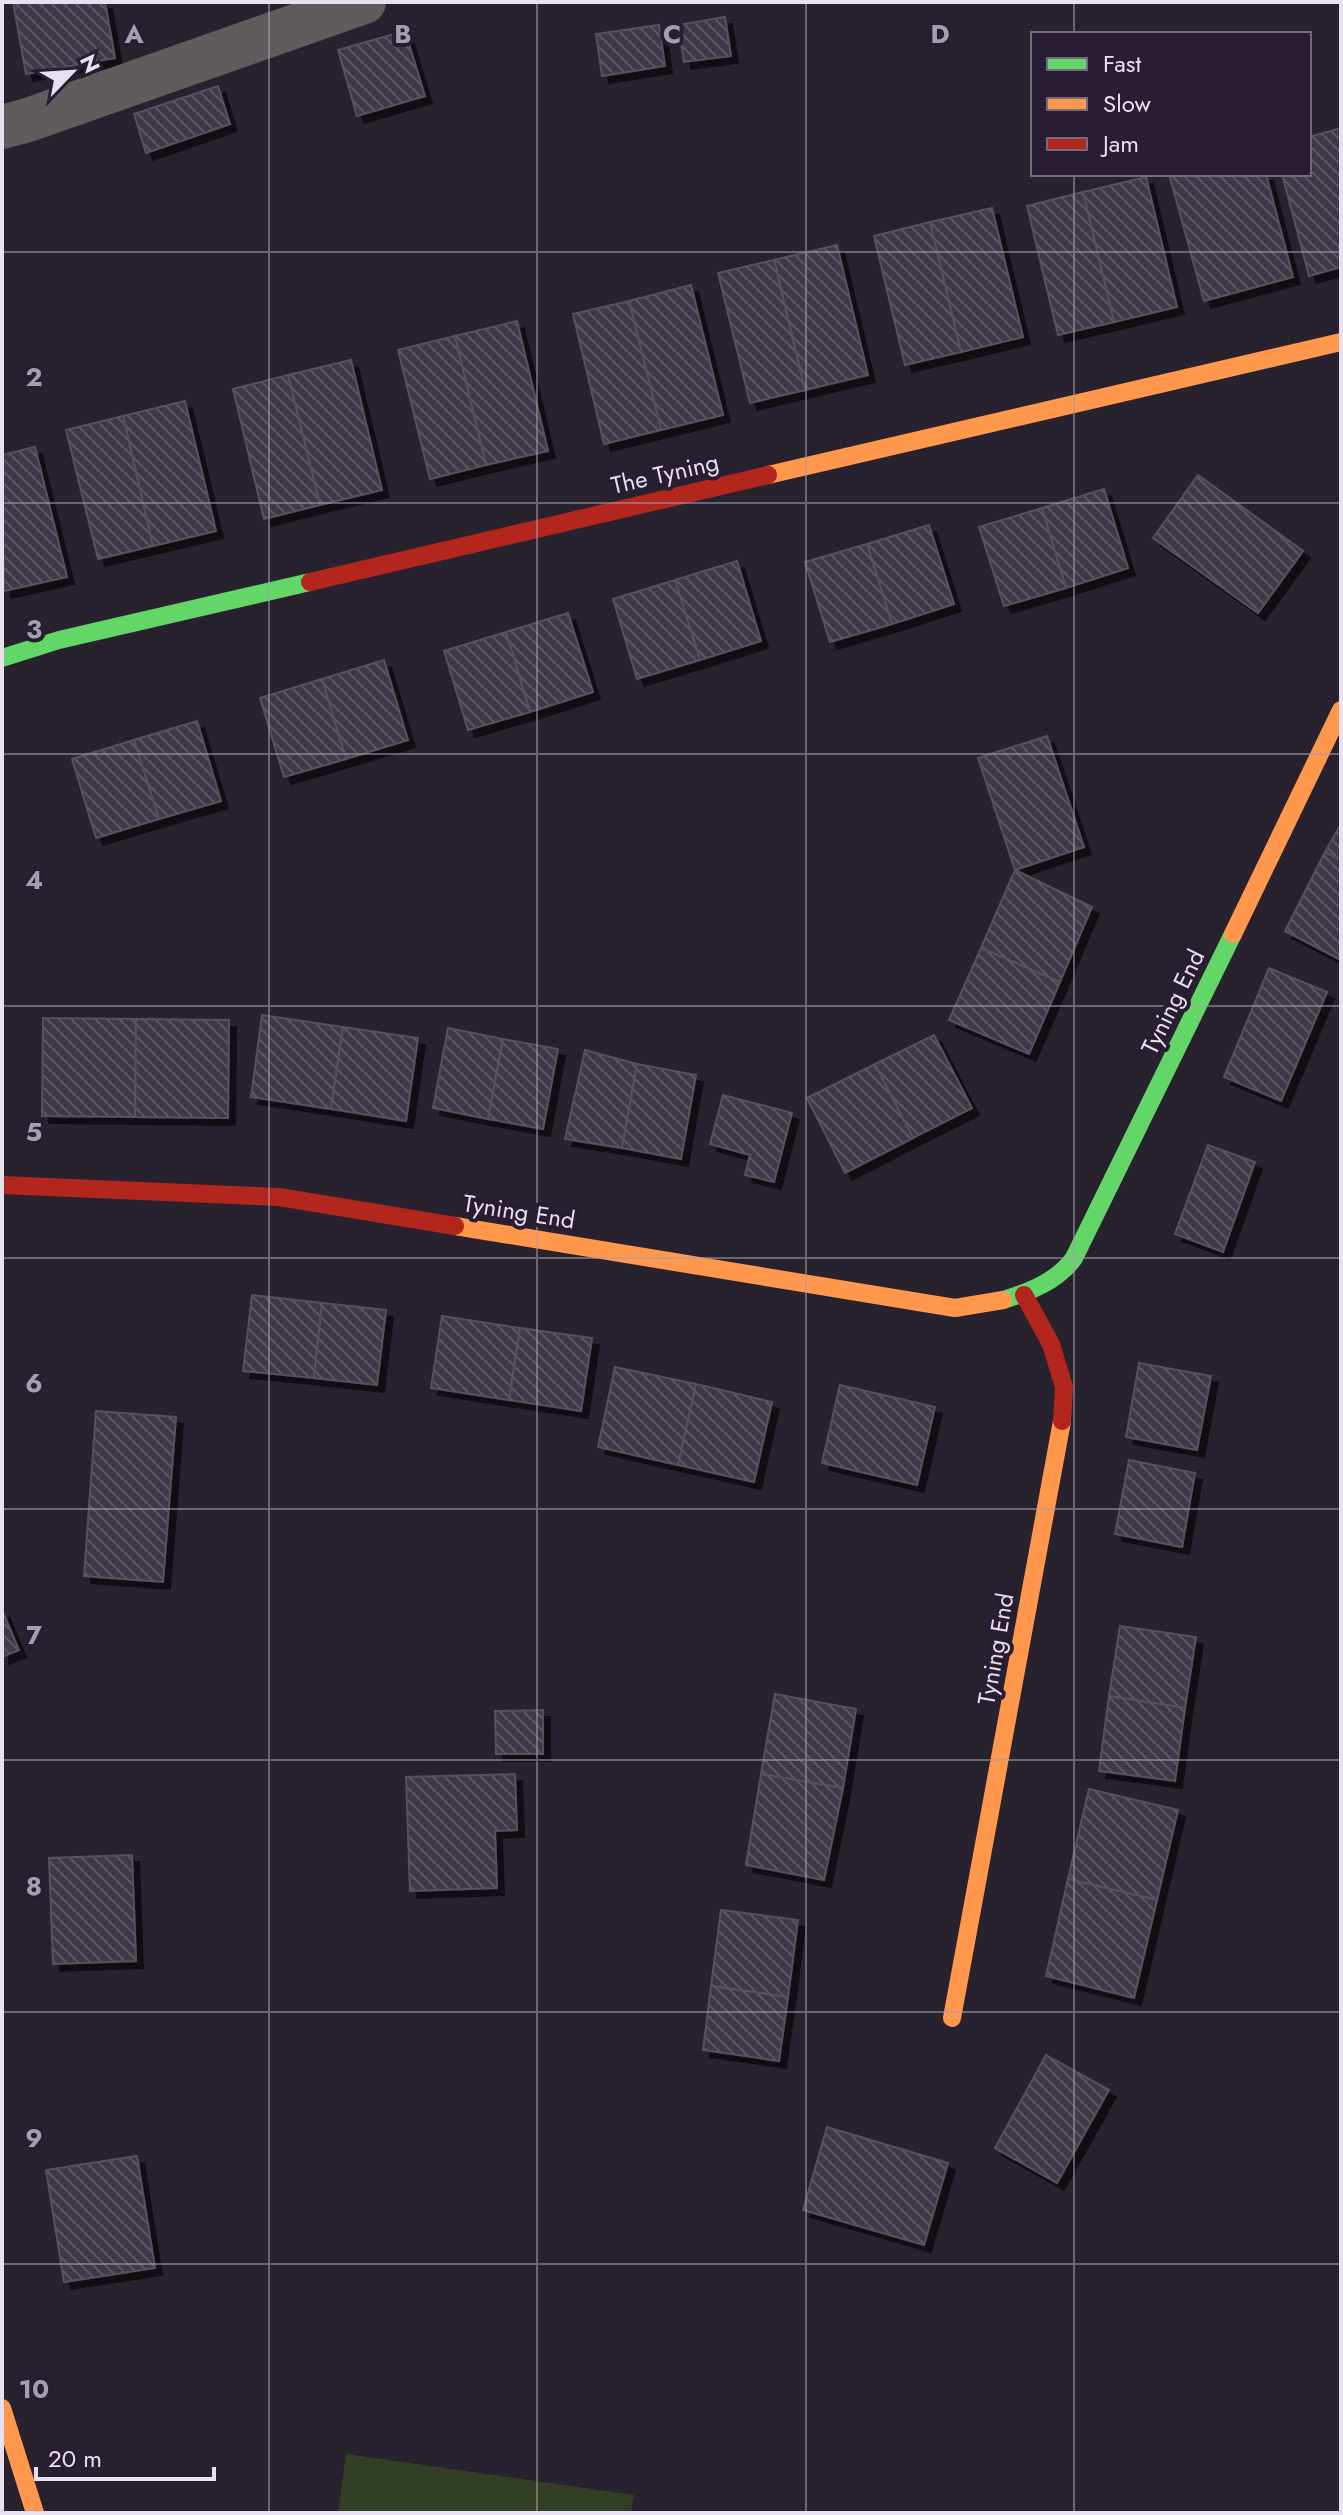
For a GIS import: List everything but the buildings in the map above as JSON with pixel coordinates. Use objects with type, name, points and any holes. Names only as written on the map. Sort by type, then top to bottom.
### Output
[{"type":"street","points":[[2,127],[364,2]]},
{"type":"street","name":"The Tyning","points":[[2,658],[59,640],[1341,342]]},
{"type":"street","name":"Tyning End","points":[[2,1185],[279,1197],[955,1308],[991,1304],[1024,1295],[1067,1268],[1086,1237],[1341,710]]},
{"type":"street","name":"Tyning End","points":[[952,2018],[1062,1420],[1064,1387],[1051,1344],[1024,1295]]},
{"type":"street","points":[[2,2408],[35,2513]]},
{"type":"green space","points":[[346,2454],[634,2495],[631,2513],[338,2513]]},
{"type":"traffic: fast","points":[[2,658],[59,640],[310,582]]},
{"type":"traffic: fast","points":[[1003,1300],[1051,1279],[1074,1258],[1233,934]]},
{"type":"traffic: slow","points":[[768,475],[1341,342]]},
{"type":"traffic: slow","points":[[1233,934],[1341,710]]},
{"type":"traffic: slow","points":[[455,1226],[955,1308],[1003,1300]]},
{"type":"traffic: slow","points":[[952,2018],[1062,1421]]},
{"type":"traffic: slow","points":[[2,2408],[35,2513]]},
{"type":"traffic: jam","points":[[310,582],[768,475]]},
{"type":"traffic: jam","points":[[2,1185],[279,1197],[455,1226]]},
{"type":"traffic: jam","points":[[1024,1295],[1051,1344],[1064,1387],[1062,1421]]}]
